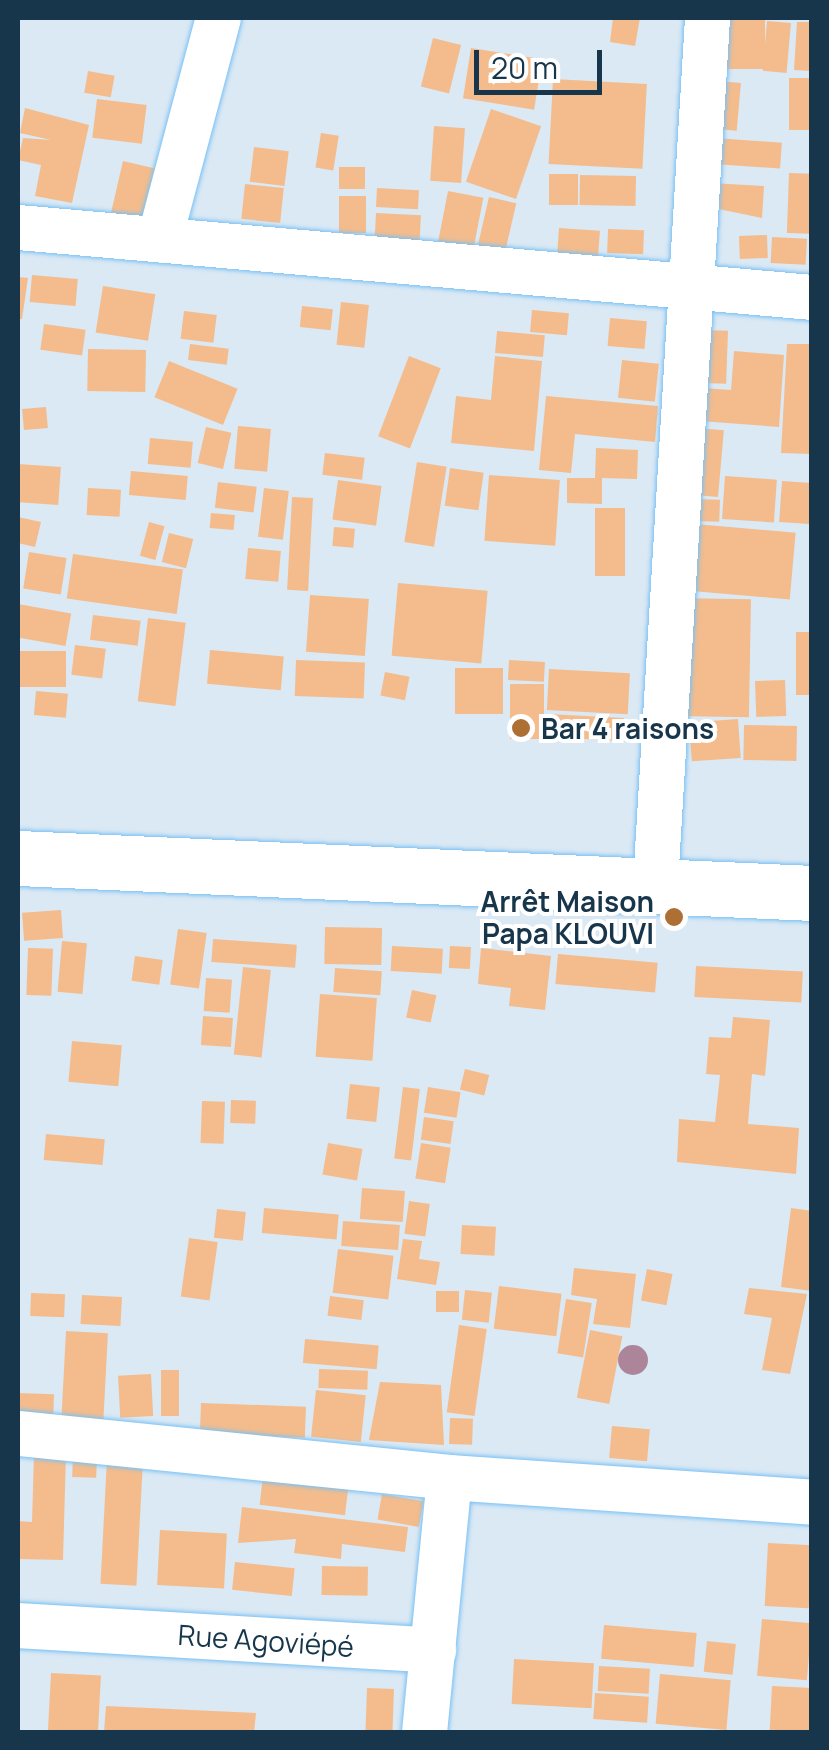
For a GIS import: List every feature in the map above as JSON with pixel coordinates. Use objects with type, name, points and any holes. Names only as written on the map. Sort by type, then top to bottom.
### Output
[{"type":"street","points":[[158,239],[218,18]]},
{"type":"street","points":[[655,884],[686,287],[707,18]]},
{"type":"street","points":[[18,227],[812,297]]},
{"type":"street","points":[[18,858],[812,893]]},
{"type":"street","points":[[18,1433],[449,1477],[812,1502]]},
{"type":"street","points":[[424,1732],[449,1477]]},
{"type":"street","name":"Rue Agoviépé","points":[[18,1625],[433,1650]]},
{"type":"building","points":[[613,18],[640,18],[635,46],[610,42]]},
{"type":"building","points":[[724,18],[765,18],[765,69],[724,69]]},
{"type":"building","points":[[767,21],[791,23],[787,73],[763,71]]},
{"type":"building","points":[[797,22],[812,22],[812,71],[794,70]]},
{"type":"building","points":[[433,38],[461,45],[449,94],[421,87]]},
{"type":"building","points":[[471,48],[542,59],[534,110],[463,98]]},
{"type":"building","points":[[88,71],[115,76],[111,97],[84,93]]},
{"type":"building","points":[[789,78],[812,78],[812,130],[789,130]]},
{"type":"building","points":[[553,79],[647,84],[642,169],[549,164]]},
{"type":"building","points":[[718,81],[741,83],[737,131],[714,129]]},
{"type":"building","points":[[97,99],[147,105],[142,144],[92,138]]},
{"type":"building","points":[[25,108],[89,125],[72,203],[35,196],[41,165],[18,160],[23,138],[51,140],[20,133]]},
{"type":"building","points":[[491,109],[541,126],[516,199],[466,182]]},
{"type":"building","points":[[434,126],[465,128],[461,183],[430,181]]},
{"type":"building","points":[[321,133],[339,136],[333,170],[316,168]]},
{"type":"building","points":[[715,138],[782,143],[780,169],[713,164]]},
{"type":"building","points":[[254,147],[289,151],[284,186],[250,182]]},
{"type":"building","points":[[123,161],[154,168],[142,223],[110,216]]},
{"type":"building","points":[[339,167],[365,167],[365,189],[339,189]]},
{"type":"building","points":[[789,173],[812,174],[810,234],[787,233]]},
{"type":"building","points":[[549,174],[578,174],[578,205],[549,205]]},
{"type":"building","points":[[580,175],[636,176],[635,206],[579,205]]},
{"type":"building","points":[[711,183],[764,186],[762,218],[709,207]]},
{"type":"building","points":[[245,184],[284,188],[280,223],[241,219]]},
{"type":"building","points":[[377,188],[419,190],[418,209],[376,207]]},
{"type":"building","points":[[448,191],[483,198],[473,249],[438,242]]},
{"type":"building","points":[[339,196],[366,196],[366,233],[339,233]]},
{"type":"building","points":[[489,197],[516,203],[505,252],[478,246]]},
{"type":"building","points":[[376,213],[421,215],[419,251],[374,249]]},
{"type":"building","points":[[559,228],[600,231],[598,256],[557,253]]},
{"type":"building","points":[[608,229],[644,230],[643,254],[607,253]]},
{"type":"building","points":[[767,235],[768,258],[740,259],[739,236]]},
{"type":"building","points":[[772,237],[807,239],[806,265],[771,263]]},
{"type":"building","points":[[32,275],[78,279],[75,306],[30,302]]},
{"type":"building","points":[[18,277],[28,278],[22,319],[18,319]]},
{"type":"building","points":[[103,286],[155,294],[148,341],[96,332]]},
{"type":"building","points":[[341,302],[369,305],[364,348],[337,345]]},
{"type":"building","points":[[302,306],[333,309],[331,330],[300,327]]},
{"type":"building","points":[[532,310],[569,313],[567,335],[530,332]]},
{"type":"building","points":[[184,311],[217,315],[213,343],[181,339]]},
{"type":"building","points":[[610,318],[647,321],[644,349],[608,346]]},
{"type":"building","points":[[44,324],[86,330],[82,356],[40,350]]},
{"type":"building","points":[[703,330],[728,331],[726,384],[701,383]]},
{"type":"building","points":[[497,331],[545,335],[543,357],[495,353]]},
{"type":"building","points":[[190,344],[229,349],[227,365],[188,360]]},
{"type":"building","points":[[787,344],[812,344],[812,454],[781,453]]},
{"type":"building","points":[[88,349],[146,350],[145,392],[87,391]]},
{"type":"building","points":[[734,351],[784,355],[779,427],[700,421],[703,388],[731,390]]},
{"type":"building","points":[[409,356],[441,368],[410,448],[378,436]]},
{"type":"building","points":[[495,356],[542,361],[534,451],[451,443],[456,396],[491,400]]},
{"type":"building","points":[[622,360],[659,364],[655,402],[618,398]]},
{"type":"building","points":[[169,361],[238,389],[223,425],[154,397]]},
{"type":"building","points":[[546,396],[658,406],[655,442],[575,434],[571,473],[539,470]]},
{"type":"building","points":[[46,407],[48,428],[24,430],[22,409]]},
{"type":"building","points":[[238,426],[271,429],[267,472],[234,469]]},
{"type":"building","points":[[206,427],[231,433],[223,469],[198,463]]},
{"type":"building","points":[[686,427],[724,430],[718,497],[680,494]]},
{"type":"building","points":[[150,438],[193,442],[191,468],[148,464]]},
{"type":"building","points":[[596,448],[638,450],[637,479],[602,478],[602,504],[567,503],[567,478],[595,478]]},
{"type":"building","points":[[325,453],[365,458],[362,480],[322,475]]},
{"type":"building","points":[[417,462],[447,467],[434,547],[404,542]]},
{"type":"building","points":[[18,464],[61,467],[58,505],[18,502]]},
{"type":"building","points":[[450,468],[484,473],[478,510],[445,506]]},
{"type":"building","points":[[131,471],[188,476],[186,500],[129,495]]},
{"type":"building","points":[[489,475],[560,480],[555,546],[484,541]]},
{"type":"building","points":[[725,476],[777,480],[774,523],[722,519]]},
{"type":"building","points":[[338,480],[382,486],[376,526],[332,520]]},
{"type":"building","points":[[782,481],[812,483],[809,524],[779,522]]},
{"type":"building","points":[[218,482],[257,487],[254,513],[215,508]]},
{"type":"building","points":[[88,488],[121,490],[120,517],[87,515]]},
{"type":"building","points":[[264,488],[289,491],[283,540],[258,537]]},
{"type":"building","points":[[292,497],[313,498],[308,591],[287,590]]},
{"type":"building","points":[[695,499],[720,500],[719,522],[694,521]]},
{"type":"building","points":[[595,508],[625,508],[625,576],[595,576]]},
{"type":"building","points":[[211,513],[235,515],[234,530],[210,528]]},
{"type":"building","points":[[18,517],[41,522],[35,547],[18,543]]},
{"type":"building","points":[[149,522],[164,526],[155,560],[140,556]]},
{"type":"building","points":[[695,524],[796,533],[790,600],[689,591]]},
{"type":"building","points":[[334,527],[355,529],[353,548],[332,546]]},
{"type":"building","points":[[169,533],[193,539],[186,568],[162,562]]},
{"type":"building","points":[[248,548],[281,551],[278,582],[245,579]]},
{"type":"building","points":[[29,552],[67,558],[61,594],[23,589]]},
{"type":"building","points":[[73,554],[183,569],[177,614],[67,599]]},
{"type":"building","points":[[398,583],[488,591],[481,664],[392,656]]},
{"type":"building","points":[[310,595],[369,599],[365,656],[306,652]]},
{"type":"building","points":[[677,598],[751,599],[749,717],[675,716]]},
{"type":"building","points":[[18,604],[71,613],[65,646],[18,638]]},
{"type":"building","points":[[93,615],[141,621],[138,646],[90,640]]},
{"type":"building","points":[[148,618],[186,623],[175,706],[138,701]]},
{"type":"building","points":[[796,632],[812,632],[812,695],[796,695]]},
{"type":"building","points":[[75,645],[106,649],[102,679],[71,675]]},
{"type":"building","points":[[210,650],[284,656],[281,690],[207,684]]},
{"type":"building","points":[[18,651],[66,651],[66,687],[18,687]]},
{"type":"building","points":[[296,660],[365,662],[364,698],[295,696]]},
{"type":"building","points":[[509,660],[545,662],[544,682],[508,680]]},
{"type":"building","points":[[455,668],[503,668],[503,714],[455,714]]},
{"type":"building","points":[[549,669],[630,673],[628,714],[547,710]]},
{"type":"building","points":[[385,672],[410,677],[405,700],[380,696]]},
{"type":"building","points":[[785,680],[786,716],[756,717],[755,681]]},
{"type":"building","points":[[510,684],[544,684],[544,739],[510,739]]},
{"type":"building","points":[[36,691],[68,694],[66,718],[34,715]]},
{"type":"building","points":[[548,714],[624,718],[623,741],[547,737]]},
{"type":"building","points":[[738,719],[741,758],[692,761],[689,722]]},
{"type":"building","points":[[744,725],[797,726],[796,761],[743,760]]},
{"type":"building","points":[[61,910],[63,938],[24,941],[22,913]]},
{"type":"building","points":[[325,927],[382,928],[381,965],[324,964]]},
{"type":"building","points":[[178,929],[207,933],[199,988],[170,984]]},
{"type":"building","points":[[213,939],[297,945],[295,968],[211,962]]},
{"type":"building","points":[[62,941],[87,943],[82,994],[58,992]]},
{"type":"building","points":[[392,946],[443,949],[442,974],[391,971]]},
{"type":"building","points":[[450,946],[471,947],[470,969],[449,968]]},
{"type":"building","points":[[28,948],[53,949],[51,996],[26,995]]},
{"type":"building","points":[[481,948],[551,956],[545,1010],[509,1006],[511,988],[478,984]]},
{"type":"building","points":[[558,954],[658,963],[655,993],[555,984]]},
{"type":"building","points":[[135,956],[163,960],[159,985],[132,981]]},
{"type":"building","points":[[696,966],[803,972],[801,1003],[694,997]]},
{"type":"building","points":[[243,967],[271,970],[262,1057],[234,1055]]},
{"type":"building","points":[[335,968],[382,971],[380,995],[333,992]]},
{"type":"building","points":[[206,978],[232,980],[230,1013],[204,1011]]},
{"type":"building","points":[[412,990],[436,995],[431,1023],[406,1017]]},
{"type":"building","points":[[320,994],[377,998],[372,1061],[316,1057]]},
{"type":"building","points":[[203,1016],[233,1018],[231,1047],[201,1045]]},
{"type":"building","points":[[733,1017],[770,1020],[765,1076],[752,1074],[748,1124],[799,1128],[796,1174],[677,1162],[679,1119],[715,1122],[720,1075],[706,1074],[709,1037],[731,1038]]},
{"type":"building","points":[[72,1041],[122,1045],[118,1086],[68,1082]]},
{"type":"building","points":[[465,1069],[489,1075],[484,1095],[460,1089]]},
{"type":"building","points":[[350,1084],[380,1087],[376,1122],[346,1119]]},
{"type":"building","points":[[403,1087],[420,1089],[411,1161],[394,1158]]},
{"type":"building","points":[[428,1087],[461,1092],[457,1118],[424,1113]]},
{"type":"building","points":[[231,1100],[256,1101],[255,1124],[230,1123]]},
{"type":"building","points":[[202,1101],[225,1102],[224,1144],[201,1143]]},
{"type":"building","points":[[424,1117],[454,1121],[451,1144],[421,1140]]},
{"type":"building","points":[[46,1134],[105,1139],[103,1165],[44,1160]]},
{"type":"building","points":[[328,1143],[362,1149],[357,1181],[322,1175]]},
{"type":"building","points":[[421,1143],[451,1148],[445,1183],[415,1179]]},
{"type":"building","points":[[362,1188],[405,1191],[403,1222],[360,1219]]},
{"type":"building","points":[[409,1201],[430,1204],[425,1237],[404,1234]]},
{"type":"building","points":[[264,1208],[339,1215],[337,1239],[262,1233]]},
{"type":"building","points":[[791,1208],[812,1211],[812,1291],[781,1287]]},
{"type":"building","points":[[217,1209],[246,1212],[243,1241],[214,1238]]},
{"type":"building","points":[[343,1221],[400,1225],[398,1250],[341,1246]]},
{"type":"building","points":[[462,1225],[496,1227],[494,1256],[460,1254]]},
{"type":"building","points":[[189,1238],[218,1242],[210,1300],[181,1296]]},
{"type":"building","points":[[403,1239],[422,1241],[419,1259],[440,1262],[436,1285],[397,1279]]},
{"type":"building","points":[[338,1249],[394,1256],[388,1299],[333,1293]]},
{"type":"building","points":[[574,1268],[636,1274],[630,1328],[593,1324],[597,1299],[571,1295]]},
{"type":"building","points":[[647,1269],[673,1274],[666,1305],[641,1300]]},
{"type":"building","points":[[499,1286],[562,1294],[556,1336],[494,1329]]},
{"type":"building","points":[[749,1288],[807,1294],[790,1374],[762,1370],[772,1318],[744,1314]]},
{"type":"building","points":[[465,1290],[492,1293],[489,1323],[462,1320]]},
{"type":"building","points":[[436,1291],[459,1291],[459,1312],[436,1312]]},
{"type":"building","points":[[31,1293],[65,1294],[64,1317],[30,1316]]},
{"type":"building","points":[[82,1295],[122,1297],[120,1326],[80,1324]]},
{"type":"building","points":[[330,1296],[364,1300],[361,1320],[328,1316]]},
{"type":"building","points":[[566,1299],[592,1303],[583,1357],[557,1353]]},
{"type":"building","points":[[459,1325],[487,1329],[474,1416],[447,1412]]},
{"type":"building","points":[[590,1330],[622,1336],[609,1404],[577,1398]]},
{"type":"building","points":[[66,1331],[108,1333],[103,1422],[61,1420]]},
{"type":"building","points":[[305,1339],[379,1345],[377,1369],[303,1363]]},
{"type":"building","points":[[319,1369],[368,1371],[367,1390],[318,1388]]},
{"type":"building","points":[[161,1370],[179,1370],[179,1416],[161,1416]]},
{"type":"building","points":[[151,1374],[153,1416],[120,1418],[118,1376]]},
{"type":"building","points":[[380,1382],[441,1385],[444,1445],[369,1440]]},
{"type":"building","points":[[316,1390],[366,1395],[361,1442],[311,1437]]},
{"type":"building","points":[[18,1393],[54,1394],[53,1420],[18,1419]]},
{"type":"building","points":[[201,1403],[306,1407],[305,1438],[200,1434]]},
{"type":"building","points":[[450,1418],[473,1419],[472,1445],[449,1444]]},
{"type":"building","points":[[612,1426],[650,1429],[647,1461],[609,1458]]},
{"type":"building","points":[[34,1453],[66,1454],[63,1560],[18,1559],[18,1521],[32,1522]]},
{"type":"building","points":[[73,1454],[97,1455],[96,1478],[72,1477]]},
{"type":"building","points":[[107,1459],[143,1461],[136,1586],[100,1584]]},
{"type":"building","points":[[263,1477],[348,1487],[345,1515],[260,1505]]},
{"type":"building","points":[[382,1494],[423,1501],[419,1527],[377,1520]]},
{"type":"building","points":[[242,1507],[408,1527],[405,1552],[342,1544],[341,1559],[294,1553],[296,1539],[238,1543]]},
{"type":"building","points":[[160,1530],[227,1534],[224,1588],[157,1585]]},
{"type":"building","points":[[768,1543],[812,1545],[809,1608],[765,1606]]},
{"type":"building","points":[[235,1562],[295,1568],[292,1596],[232,1590]]},
{"type":"building","points":[[322,1566],[368,1567],[367,1596],[321,1595]]},
{"type":"building","points":[[762,1619],[812,1623],[807,1680],[757,1676]]},
{"type":"building","points":[[604,1625],[697,1633],[694,1667],[601,1659]]},
{"type":"building","points":[[707,1641],[736,1644],[733,1675],[704,1672]]},
{"type":"building","points":[[514,1659],[594,1663],[592,1708],[512,1704]]},
{"type":"building","points":[[599,1666],[650,1669],[649,1694],[598,1691]]},
{"type":"building","points":[[51,1673],[101,1676],[98,1732],[48,1732]]},
{"type":"building","points":[[660,1674],[731,1680],[726,1730],[656,1724]]},
{"type":"building","points":[[772,1686],[812,1688],[810,1732],[770,1732]]},
{"type":"building","points":[[367,1688],[394,1689],[392,1732],[365,1732]]},
{"type":"building","points":[[595,1693],[649,1697],[647,1723],[593,1719]]},
{"type":"building","points":[[106,1706],[256,1713],[254,1732],[104,1732]]},
{"type":"place","name":"Bar 4 raisons","points":[[521,728]]},
{"type":"place","name":"Arrêt Maison Papa KLOUVI","points":[[674,917]]}]
